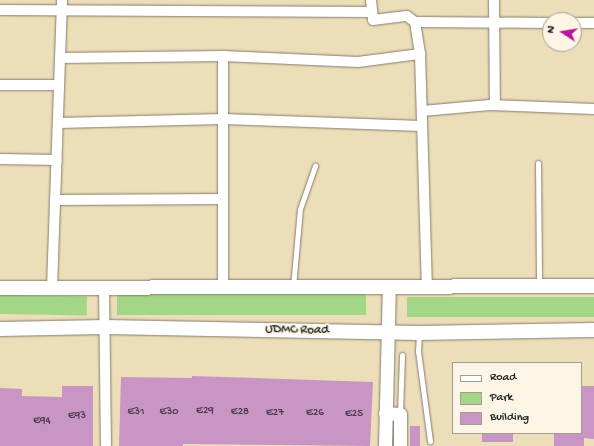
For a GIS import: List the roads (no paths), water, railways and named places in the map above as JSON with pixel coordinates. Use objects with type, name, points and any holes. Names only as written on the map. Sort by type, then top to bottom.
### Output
[{"type":"main road","points":[[0,288],[594,286]]},
{"type":"main road","name":"UDMC Road","points":[[0,329],[105,328],[419,334],[594,330]]},
{"type":"street","points":[[371,0],[372,20],[407,16],[415,22],[494,24],[542,23]]},
{"type":"street","points":[[494,0],[495,105]]},
{"type":"street","points":[[0,10],[62,5],[372,12]]},
{"type":"street","points":[[52,288],[62,5]]},
{"type":"street","points":[[415,22],[420,54],[427,286]]},
{"type":"street","points":[[582,23],[594,23]]},
{"type":"street","points":[[60,58],[223,56],[358,62],[420,54]]},
{"type":"street","points":[[223,56],[223,287]]},
{"type":"street","points":[[0,85],[59,85]]},
{"type":"street","points":[[422,111],[495,105],[594,108]]},
{"type":"street","points":[[58,122],[223,119],[422,126]]},
{"type":"street","points":[[0,159],[57,160]]},
{"type":"street","points":[[55,200],[223,199]]},
{"type":"street","points":[[104,287],[106,446]]},
{"type":"street","points":[[385,446],[389,287]]},
{"type":"street","points":[[386,413],[400,414],[400,446]]},
{"type":"lane","points":[[538,163],[539,286]]},
{"type":"lane","points":[[293,288],[300,209],[315,166]]},
{"type":"lane","points":[[419,334],[418,351],[430,441]]},
{"type":"lane","points":[[400,414],[402,355]]}]
